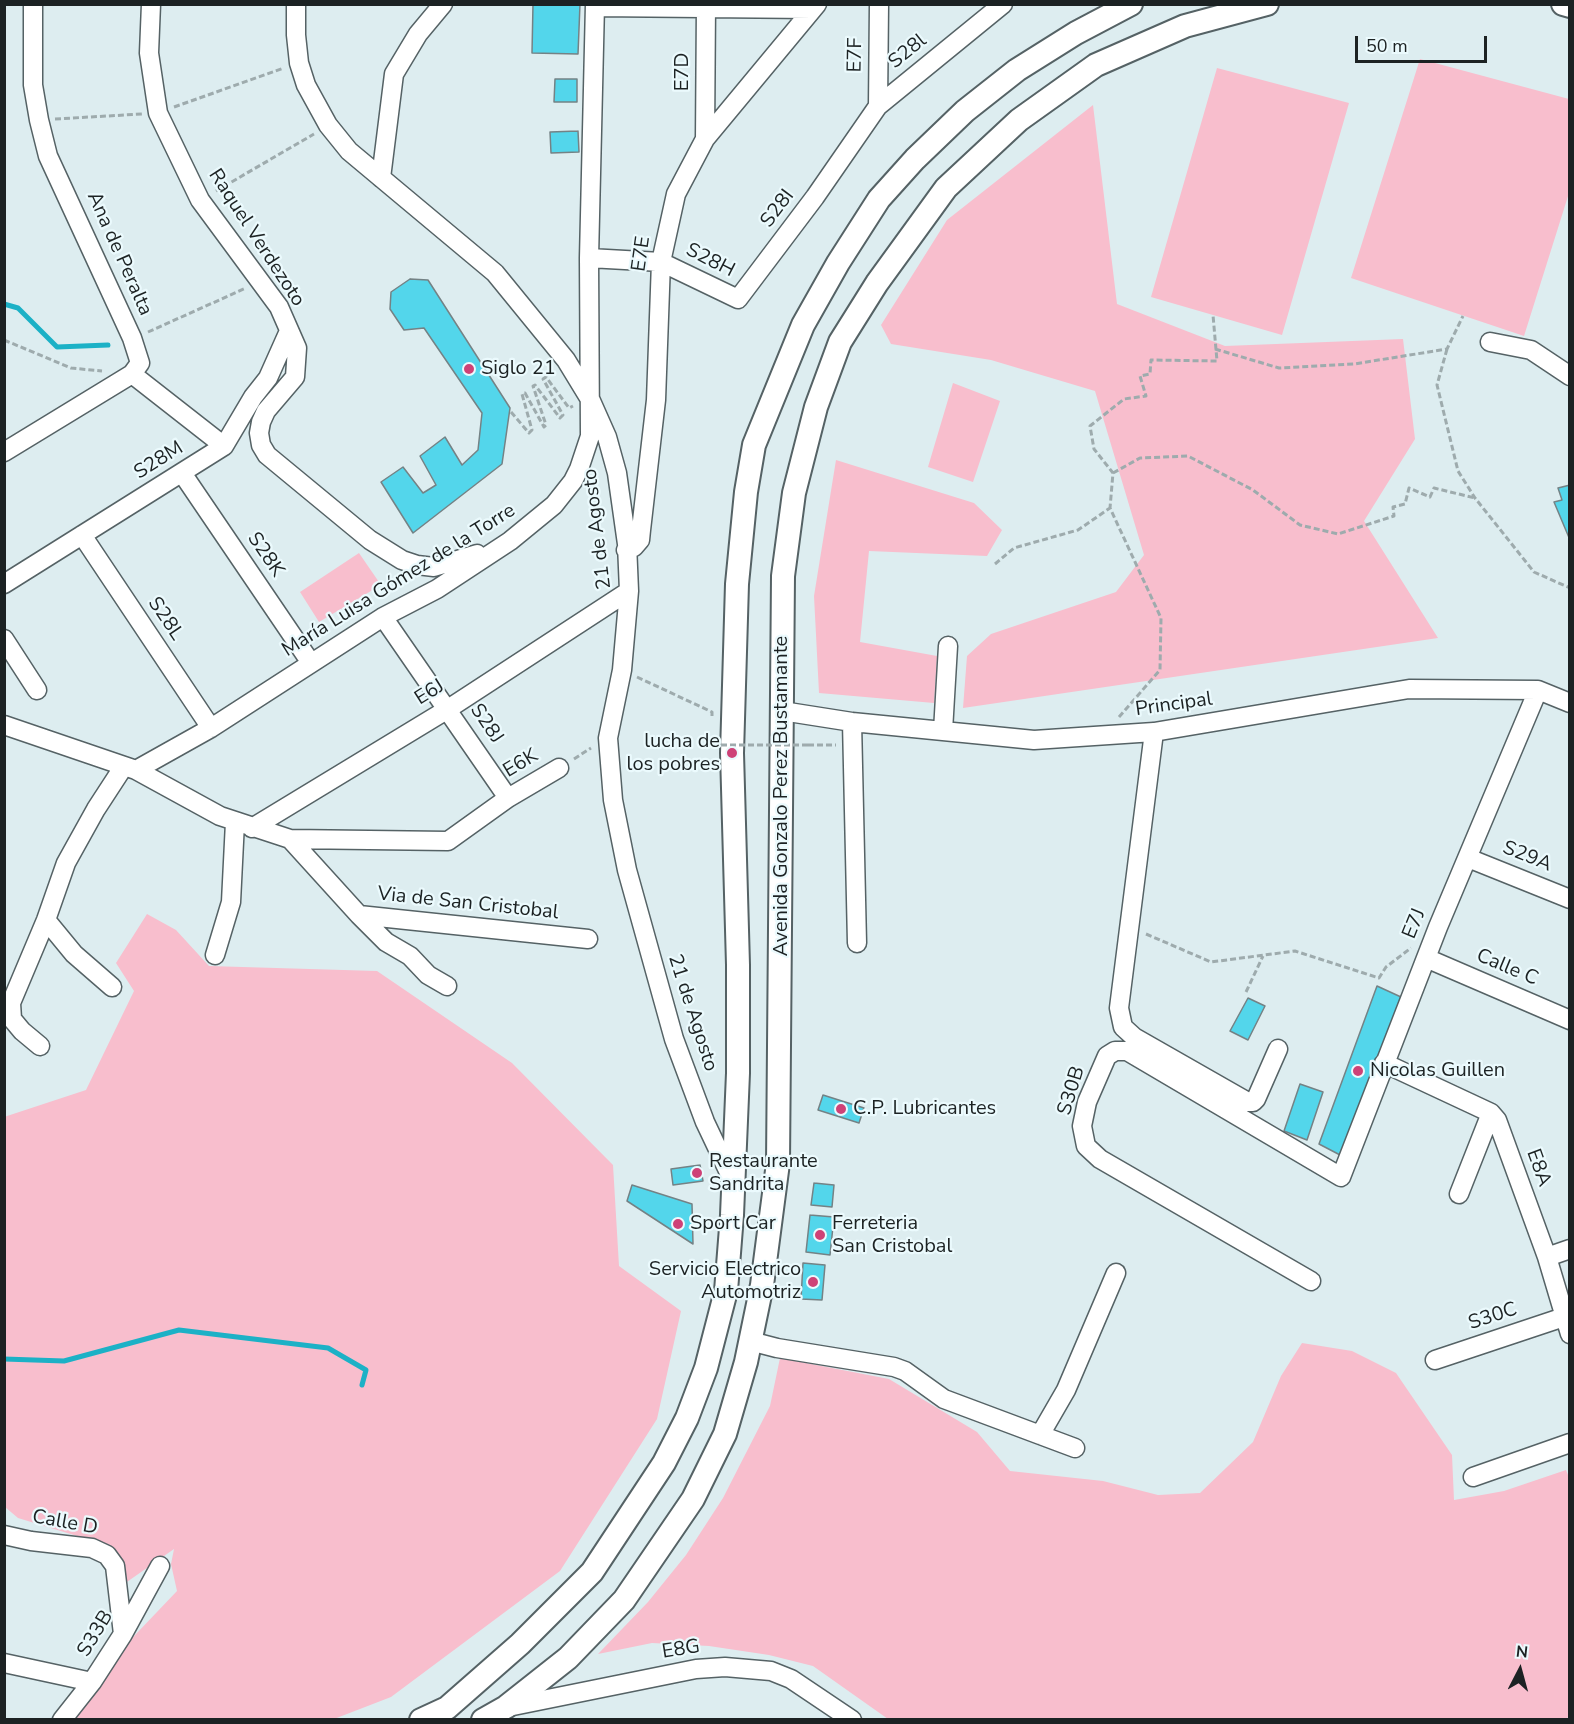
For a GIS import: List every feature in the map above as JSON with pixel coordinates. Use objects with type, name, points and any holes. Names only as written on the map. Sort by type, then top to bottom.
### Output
[{"type":"main road","points":[[421,1719],[447,1708],[520,1644],[592,1572],[664,1463],[687,1418],[706,1368],[726,1291],[738,1073],[738,965],[732,753],[737,584],[746,492],[754,445],[803,326],[838,263],[879,199],[915,159],[965,111],[1017,70],[1076,33],[1131,4]]},
{"type":"main road","name":"Avenida Gonzalo Perez Bustamante","points":[[483,1719],[506,1707],[568,1658],[624,1600],[693,1499],[725,1434],[750,1341],[762,1285],[778,1162],[783,576],[794,493],[816,407],[840,342],[877,283],[946,188],[1019,120],[1096,65],[1185,26],[1266,4]]},
{"type":"main road","points":[[1563,4],[1569,6]]},
{"type":"street","name":"Ana de Peralta","points":[[33,4],[33,85],[48,156],[132,338],[140,363],[132,374]]},
{"type":"street","name":"Raquel Verdezoto","points":[[151,4],[149,53],[158,112],[200,200],[279,308],[297,348],[295,376],[266,411],[261,422],[259,433],[261,445],[267,455],[370,540],[402,560],[434,567],[452,563],[510,541]]},
{"type":"street","name":"21 de Agosto","points":[[296,4],[299,63],[306,85],[328,125],[350,151],[495,273],[566,360],[591,401],[608,437],[617,473],[629,591],[622,670],[608,738],[613,800],[627,870],[675,1039],[712,1138],[733,1181]]},
{"type":"street","points":[[381,178],[394,74],[418,34],[443,4]]},
{"type":"street","name":"E7F","points":[[878,106],[879,4]]},
{"type":"street","name":"S28l","points":[[852,144],[878,106],[1001,5]]},
{"type":"street","points":[[595,6],[815,7]]},
{"type":"street","name":"María Luisa Gómez de la Torre","points":[[130,768],[211,728],[383,617],[436,589],[510,541],[554,505],[573,481],[590,436],[589,258],[595,6]]},
{"type":"street","name":"E7D","points":[[705,139],[706,6]]},
{"type":"street","name":"E7E","points":[[626,550],[634,547],[640,540],[642,530],[656,400],[661,262],[676,194],[705,139],[815,7]]},
{"type":"street","name":"S28I","points":[[738,299],[852,144]]},
{"type":"street","name":"S28H","points":[[589,258],[661,262],[738,299]]},
{"type":"street","name":"S28M","points":[[4,584],[224,446],[278,361],[289,331]]},
{"type":"street","points":[[1490,342],[1531,350],[1569,376]]},
{"type":"street","points":[[4,453],[132,374],[224,446]]},
{"type":"street","name":"S28K","points":[[182,473],[311,663]]},
{"type":"street","name":"S28L","points":[[82,535],[211,728]]},
{"type":"street","name":"E6J","points":[[244,825],[448,709],[629,591]]},
{"type":"street","name":"S28J","points":[[383,617],[508,798]]},
{"type":"street","points":[[4,639],[37,690]]},
{"type":"street","points":[[944,731],[948,646]]},
{"type":"street","name":"Principal","points":[[782,711],[852,722],[1034,740],[1154,732],[1409,689],[1538,690],[1569,703]]},
{"type":"street","name":"E7J","points":[[1341,1177],[1384,1063],[1419,952],[1468,858],[1538,690]]},
{"type":"street","points":[[852,722],[857,943]]},
{"type":"street","points":[[4,725],[130,768],[220,816],[290,839]]},
{"type":"street","points":[[1154,732],[1119,1008],[1123,1027],[1134,1037],[1248,1102],[1253,1102],[1278,1049]]},
{"type":"street","points":[[40,1046],[12,1019],[12,1003],[46,920],[66,863],[96,809],[130,768]]},
{"type":"street","name":"E6K","points":[[290,839],[448,842],[508,798],[559,768]]},
{"type":"street","points":[[215,955],[231,902],[244,825]]},
{"type":"street","name":"Via de San Cristobal","points":[[290,839],[359,915],[588,939]]},
{"type":"street","name":"S29A","points":[[1468,858],[1569,899]]},
{"type":"street","points":[[359,915],[386,942],[410,956],[428,975],[447,986]]},
{"type":"street","points":[[46,920],[74,954],[112,987]]},
{"type":"street","name":"Calle C","points":[[1419,952],[1569,1020]]},
{"type":"street","name":"S30B","points":[[1311,1281],[1100,1159],[1086,1146],[1082,1126],[1087,1102],[1107,1056],[1115,1051],[1127,1051],[1341,1177]]},
{"type":"street","points":[[1384,1063],[1494,1117],[1459,1194]]},
{"type":"street","name":"E8A","points":[[1494,1117],[1547,1257],[1567,1326]]},
{"type":"street","points":[[1547,1257],[1569,1249]]},
{"type":"street","points":[[1040,1435],[1066,1390],[1116,1274]]},
{"type":"street","name":"S30C","points":[[1435,1360],[1567,1326]]},
{"type":"street","points":[[750,1341],[777,1348],[894,1367],[905,1371],[944,1399],[1075,1448]]},
{"type":"street","points":[[1473,1478],[1569,1443]]},
{"type":"street","name":"Calle D","points":[[4,1535],[31,1541],[92,1548],[107,1555],[115,1566],[123,1634]]},
{"type":"street","name":"S33B","points":[[62,1719],[92,1682],[123,1634],[160,1566]]},
{"type":"street","points":[[4,1663],[92,1682]]},
{"type":"street","name":"E8G","points":[[506,1707],[696,1669],[725,1667],[771,1671],[791,1679],[852,1719]]},
{"type":"path","points":[[200,200],[328,125]]},
{"type":"path","points":[[132,338],[261,282]]},
{"type":"path","points":[[1102,737],[1160,670],[1161,618],[1110,508],[1113,473],[1094,449],[1090,426],[1124,399],[1146,396],[1140,376],[1150,374],[1151,360],[1217,361],[1213,315]]},
{"type":"path","points":[[1462,316],[1447,349],[1437,385],[1458,471],[1475,498],[1534,572],[1569,588]]},
{"type":"path","points":[[4,340],[71,368],[132,374]]},
{"type":"path","points":[[1215,349],[1279,368],[1354,364],[1447,349]]},
{"type":"path","points":[[511,412],[529,433],[532,430],[522,394],[525,393],[544,427],[546,425],[533,386],[535,385],[560,418],[563,415],[543,379],[546,377],[569,408],[573,406],[563,390]]},
{"type":"path","points":[[1113,473],[1140,458],[1188,456],[1253,490],[1300,525],[1338,534],[1394,516],[1393,507],[1405,504],[1409,488],[1430,497],[1434,488],[1475,498]]},
{"type":"path","points":[[995,564],[1014,548],[1078,530],[1110,508]]},
{"type":"path","points":[[622,670],[712,712],[712,723]]},
{"type":"path","name":"E6K","points":[[559,768],[608,738]]},
{"type":"path","points":[[712,745],[852,744]]},
{"type":"path","points":[[1130,927],[1211,962],[1295,951],[1379,978],[1386,967],[1419,952]]},
{"type":"path","points":[[1246,992],[1264,956]]},
{"type":"shaded area","points":[[1420,59],[1569,99],[1569,193],[1524,336],[1351,278]]},
{"type":"shaded area","points":[[1217,68],[1349,103],[1282,335],[1151,297]]},
{"type":"shaded area","points":[[1093,105],[1117,304],[1225,346],[1403,339],[1415,439],[1364,521],[1438,638],[963,708],[967,656],[991,634],[1116,592],[1144,555],[1095,391],[991,360],[891,344],[881,325],[947,220]]},
{"type":"shaded area","points":[[953,383],[1000,401],[973,482],[928,467]]},
{"type":"shaded area","points":[[836,460],[974,503],[1002,530],[987,556],[869,551],[860,642],[937,656],[934,703],[819,693],[814,596]]},
{"type":"shaded area","points":[[359,553],[381,585],[319,622],[300,592]]},
{"type":"shaded area","points":[[147,914],[176,930],[209,966],[377,971],[512,1063],[613,1165],[619,1266],[681,1311],[657,1419],[560,1571],[391,1697],[334,1719],[55,1719],[177,1591],[171,1564],[174,1549],[114,1591],[110,1546],[18,1518],[5,1507],[4,1117],[86,1090],[134,991],[116,963]]},
{"type":"shaded area","points":[[1302,1343],[1352,1351],[1396,1373],[1452,1455],[1454,1500],[1504,1491],[1566,1470],[1570,1480],[1570,1712],[1567,1719],[888,1719],[813,1666],[769,1655],[709,1646],[652,1643],[598,1654],[648,1602],[686,1555],[723,1498],[770,1406],[780,1358],[889,1379],[977,1432],[1010,1471],[1103,1481],[1158,1495],[1200,1493],[1253,1442],[1281,1376]]},
{"type":"building","points":[[533,4],[580,4],[578,54],[532,53]]},
{"type":"building","points":[[555,79],[577,79],[577,102],[554,102]]},
{"type":"building","points":[[578,131],[579,152],[551,153],[550,132]]},
{"type":"building","name":"Siglo 21","points":[[410,279],[428,280],[510,408],[502,464],[413,533],[381,482],[403,467],[423,493],[436,485],[420,456],[445,437],[462,465],[478,450],[482,413],[424,328],[404,330],[390,309],[391,292]]},
{"type":"building","points":[[1570,485],[1570,540],[1554,502],[1562,500],[1558,488]]},
{"type":"building","points":[[1377,986],[1401,997],[1342,1156],[1319,1144]]},
{"type":"building","points":[[1248,998],[1265,1006],[1248,1040],[1230,1031]]},
{"type":"building","points":[[1300,1084],[1323,1092],[1307,1140],[1284,1131]]},
{"type":"building","name":"C.P. Lubricantes","points":[[823,1095],[864,1108],[859,1123],[818,1110]]},
{"type":"building","points":[[700,1165],[703,1181],[673,1185],[671,1169]]},
{"type":"building","points":[[814,1183],[834,1185],[832,1207],[811,1205]]},
{"type":"building","name":"Sport Car","points":[[632,1185],[692,1204],[693,1244],[627,1201]]},
{"type":"building","name":"Ferreteria San Cristobal","points":[[810,1215],[834,1217],[830,1255],[806,1252]]},
{"type":"building","name":"Servicio Electrico Automotriz","points":[[803,1263],[825,1265],[822,1300],[801,1299]]},
{"type":"waterway","points":[[4,304],[18,308],[57,347],[108,345]]},
{"type":"waterway","points":[[4,1359],[64,1361],[179,1330],[328,1348],[366,1370],[362,1385]]},
{"type":"place","name":"Siglo 21","points":[[469,369]]},
{"type":"place","name":"lucha de los pobres","points":[[732,753]]},
{"type":"place","name":"Nicolas Guillen","points":[[1358,1071]]},
{"type":"place","name":"C.P. Lubricantes","points":[[841,1109]]},
{"type":"place","name":"Restaurante Sandrita","points":[[697,1173]]},
{"type":"place","name":"Sport Car","points":[[678,1224]]},
{"type":"place","name":"Ferreteria San Cristobal","points":[[820,1235]]},
{"type":"place","name":"Servicio Electrico Automotriz","points":[[813,1282]]}]
